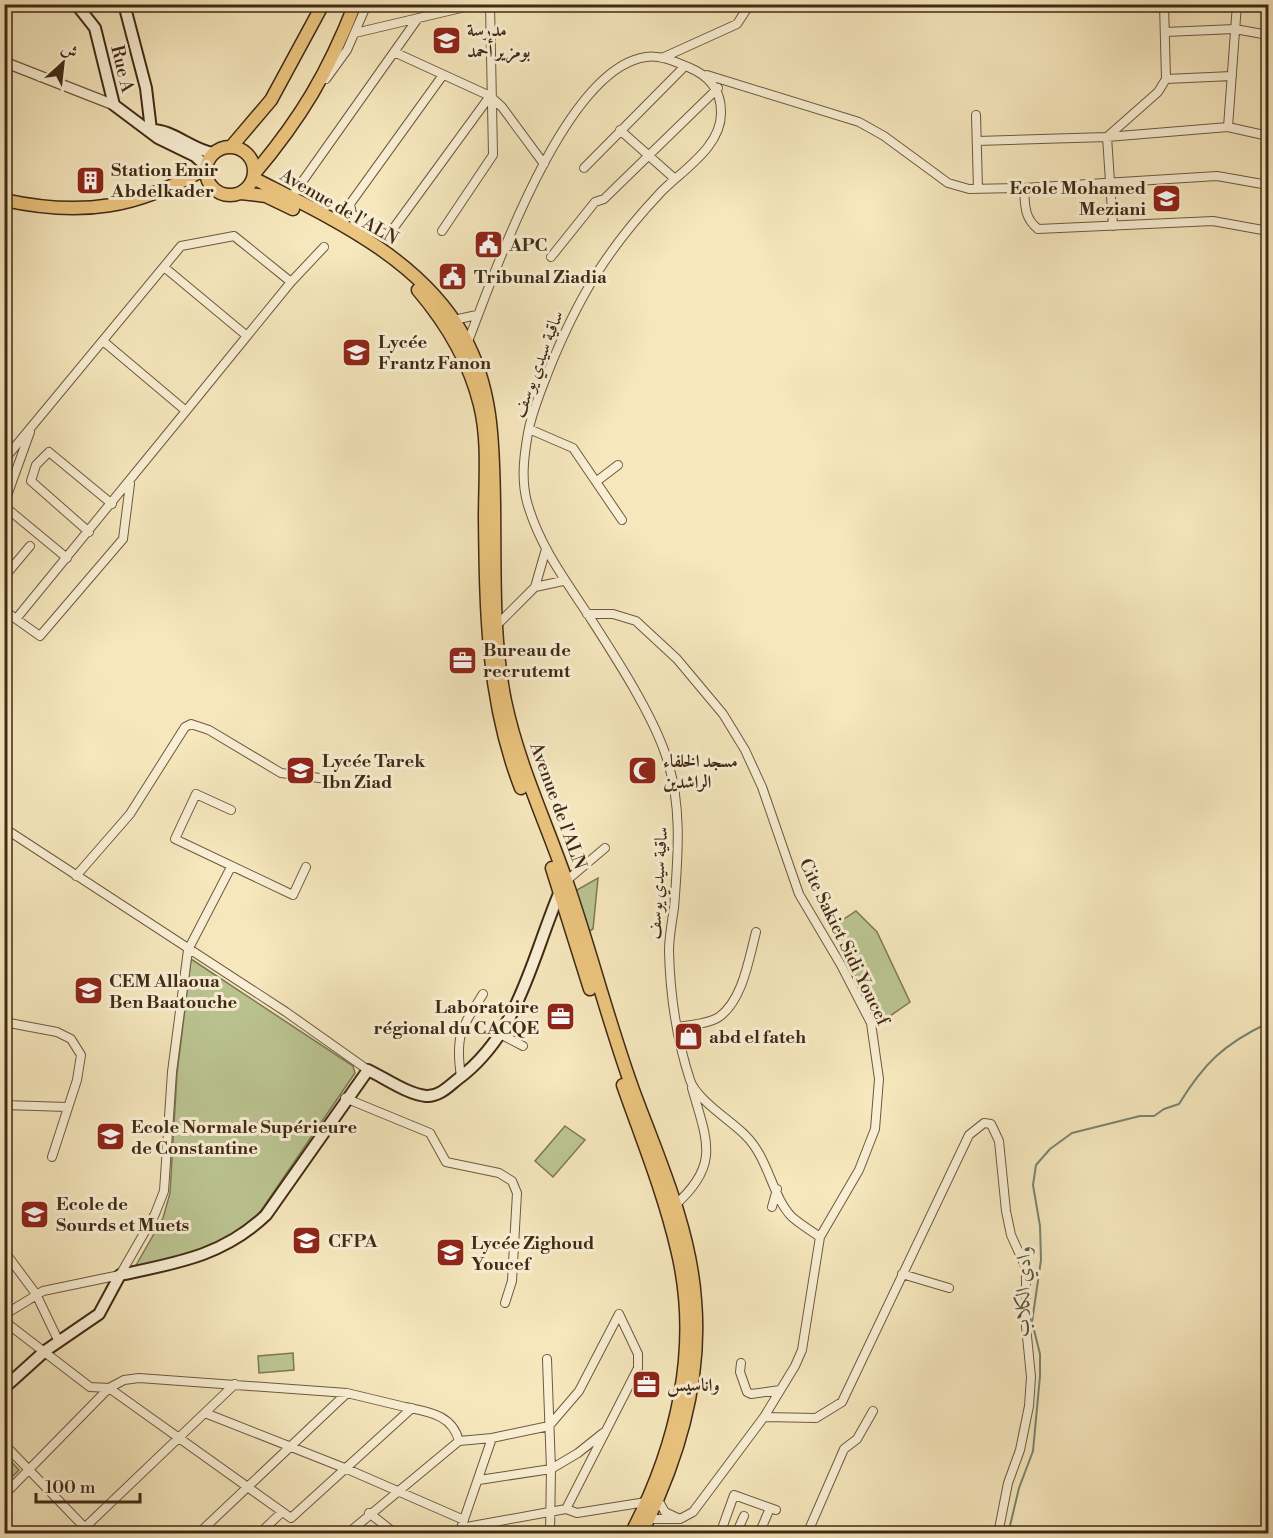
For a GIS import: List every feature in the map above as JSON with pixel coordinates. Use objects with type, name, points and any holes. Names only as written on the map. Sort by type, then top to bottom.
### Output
[{"type":"main road","name":"Rue A","points":[[76,4],[95,28],[114,105],[151,130]]},
{"type":"main road","points":[[124,4],[146,88],[151,130],[206,167]]},
{"type":"main road","points":[[231,147],[271,100],[323,4]]},
{"type":"main road","points":[[241,193],[288,133],[314,94],[355,4]]},
{"type":"main road","points":[[151,130],[161,131],[198,149],[213,153],[231,147],[241,149],[249,155],[254,164],[254,176]]},
{"type":"main road","points":[[213,153],[206,167],[207,179],[217,192],[228,195],[241,193],[266,196],[374,251],[409,280],[449,321],[463,346],[483,418],[495,694],[507,743],[563,885],[585,973],[671,1207],[685,1290],[686,1354],[676,1422],[643,1524],[631,1533]]},
{"type":"main road","points":[[4,200],[66,210],[122,205],[159,193],[206,167]]},
{"type":"main road","name":"Avenue de l'ALN","points":[[254,176],[290,199],[363,236],[405,269],[436,298],[449,321]]},
{"type":"main road","points":[[4,1388],[45,1351],[99,1314],[120,1275],[183,1261],[220,1249],[242,1236],[266,1215],[345,1098],[368,1070],[428,1096],[439,1094],[477,1065],[500,1034],[527,980],[563,885]]},
{"type":"street","points":[[314,94],[346,50],[367,4]]},
{"type":"street","points":[[355,33],[416,21],[478,4]]},
{"type":"street","points":[[442,231],[493,155],[490,96],[490,4]]},
{"type":"street","points":[[662,58],[737,24],[750,4]]},
{"type":"street","points":[[1107,137],[1158,92],[1166,79],[1164,4]]},
{"type":"street","points":[[1228,127],[1237,4]]},
{"type":"street","points":[[290,199],[416,21]]},
{"type":"street","points":[[1165,32],[1235,29],[1269,35]]},
{"type":"street","points":[[394,52],[490,96],[502,107],[544,164]]},
{"type":"street","points":[[463,346],[544,164],[576,110],[590,91],[627,63],[646,57],[662,58],[725,83],[859,123],[884,136],[948,183],[978,189],[1024,188],[1217,176],[1269,185]]},
{"type":"street","points":[[4,62],[114,105]]},
{"type":"street","points":[[683,65],[704,74],[716,89]]},
{"type":"street","points":[[584,168],[683,65]]},
{"type":"street","points":[[443,75],[350,204],[352,214],[384,234],[390,233],[490,96]]},
{"type":"street","points":[[1166,79],[1232,76]]},
{"type":"street","points":[[551,257],[595,202],[604,199],[716,89],[725,83]]},
{"type":"street","name":"ساقية سيدي يوسف","points":[[671,1207],[702,1173],[708,1150],[678,1027],[669,950],[679,830],[673,786],[665,752],[648,716],[587,614],[563,581],[546,549],[525,491],[523,471],[529,429],[566,329],[593,274],[625,234],[720,131],[722,107],[716,89]]},
{"type":"street","points":[[976,115],[978,189]]},
{"type":"street","points":[[977,141],[1107,137],[1228,127],[1269,136]]},
{"type":"street","points":[[620,130],[675,179]]},
{"type":"street","points":[[1107,137],[1113,226]]},
{"type":"street","points":[[1024,188],[1026,215],[1030,222],[1038,228],[1213,220],[1269,231]]},
{"type":"street","points":[[363,236],[368,225]]},
{"type":"street","points":[[4,460],[181,246],[234,236],[291,282]]},
{"type":"street","points":[[16,619],[130,483],[291,282],[324,247]]},
{"type":"street","points":[[164,267],[247,336]]},
{"type":"street","points":[[449,321],[477,315]]},
{"type":"street","points":[[103,341],[186,411]]},
{"type":"street","points":[[33,423],[4,505],[66,558]]},
{"type":"street","points":[[529,429],[573,448],[622,520]]},
{"type":"street","points":[[89,532],[31,481],[36,465],[49,452],[112,504]]},
{"type":"street","points":[[597,481],[618,465]]},
{"type":"street","points":[[4,610],[40,636],[123,539],[130,483]]},
{"type":"street","points":[[4,577],[30,546]]},
{"type":"street","points":[[493,627],[535,587],[546,549]]},
{"type":"street","points":[[535,587],[563,581]]},
{"type":"street","name":"Cite Sakiet Sidi Youcef","points":[[587,614],[613,614],[636,621],[655,636],[723,714],[745,750],[762,787],[799,894],[842,965],[871,1023],[879,1079],[875,1129],[859,1170],[820,1237],[800,1357],[764,1417],[699,1505],[686,1518],[680,1519]]},
{"type":"street","points":[[76,876],[123,823],[185,727],[191,724],[209,730],[281,773],[327,779]]},
{"type":"street","points":[[231,810],[196,794],[175,839],[293,896],[306,867]]},
{"type":"street","points":[[4,828],[286,1012],[368,1070]]},
{"type":"street","points":[[563,885],[605,848]]},
{"type":"street","points":[[4,1315],[36,1294],[59,1286],[120,1275],[155,1214],[164,1191],[172,1072],[188,950],[231,867]]},
{"type":"street","points":[[678,1027],[717,1018],[728,1008],[743,979],[756,932]]},
{"type":"street","points":[[461,1077],[458,1040],[483,994]]},
{"type":"street","points":[[4,1022],[57,1032],[71,1039],[81,1055],[52,1157]]},
{"type":"street","points":[[500,1034],[523,1046]]},
{"type":"street","points":[[692,1087],[748,1137],[764,1160],[790,1215],[820,1237]]},
{"type":"street","points":[[345,1098],[430,1133],[443,1159],[451,1164],[499,1173],[512,1181],[517,1193],[512,1281],[505,1303]]},
{"type":"street","points":[[4,1105],[67,1107]]},
{"type":"street","points":[[764,1417],[816,1418],[842,1402],[969,1135],[984,1123],[995,1129],[1003,1160],[1006,1211],[1011,1235],[1027,1276],[1026,1326],[1031,1377],[1029,1406],[1020,1450],[1008,1483],[998,1533]]},
{"type":"street","points":[[772,1207],[777,1189]]},
{"type":"street","points":[[4,1251],[36,1294],[59,1342]]},
{"type":"street","points":[[902,1274],[949,1288]]},
{"type":"street","points":[[347,1533],[396,1490],[459,1441],[492,1438],[549,1426],[579,1391],[619,1314],[638,1354],[638,1368],[566,1509]]},
{"type":"street","points":[[4,1321],[90,1387],[109,1388],[177,1439],[291,1518],[412,1408]]},
{"type":"street","points":[[547,1359],[551,1469],[550,1533]]},
{"type":"street","points":[[741,1363],[740,1372],[747,1392],[751,1394],[780,1390]]},
{"type":"street","points":[[4,1495],[30,1472],[109,1388],[124,1380],[139,1378],[347,1393],[446,1418],[453,1426],[459,1441]]},
{"type":"street","points":[[78,1533],[88,1530],[177,1439],[235,1384]]},
{"type":"street","points":[[198,1533],[347,1393]]},
{"type":"street","points":[[807,1533],[844,1449],[856,1439],[873,1411]]},
{"type":"street","points":[[205,1413],[347,1468],[396,1490],[461,1527],[566,1509],[577,1513],[652,1501],[665,1512],[680,1519]]},
{"type":"street","points":[[479,1480],[551,1469],[606,1432]]},
{"type":"street","points":[[461,1527],[492,1438]]},
{"type":"street","points":[[4,1444],[88,1530]]},
{"type":"street","points":[[723,1533],[734,1495],[773,1509],[759,1533]]},
{"type":"street","points":[[259,1533],[282,1512]]},
{"type":"street","points":[[369,1513],[396,1533]]},
{"type":"street","points":[[736,1533],[744,1516]]},
{"type":"street","points":[[643,1524],[680,1519]]},
{"type":"green space","points":[[598,878],[593,929],[588,932],[575,891]]},
{"type":"green space","points":[[856,911],[877,932],[910,1002],[880,1023],[844,952],[835,925]]},
{"type":"green space","points":[[191,959],[353,1066],[355,1073],[258,1215],[221,1242],[188,1254],[135,1267],[163,1218],[170,1193],[177,1074]]},
{"type":"green space","points":[[565,1126],[585,1140],[553,1177],[535,1161]]},
{"type":"green space","points":[[293,1353],[294,1370],[259,1373],[258,1356]]},
{"type":"green space","points":[[5,1455],[19,1470],[5,1484]]},
{"type":"waterway","name":"وادي الكلاب","points":[[1008,1534],[1019,1488],[1033,1451],[1040,1376],[1040,1354],[1032,1322],[1041,1260],[1040,1226],[1033,1185],[1036,1165],[1050,1149],[1072,1133],[1140,1116],[1154,1116],[1164,1109],[1179,1104],[1197,1077],[1216,1056],[1239,1039],[1268,1023]]},
{"type":"place","name":"مدرسة بومزير أحمد","points":[[446,40]]},
{"type":"place","name":"Station Emir Abdelkader","points":[[90,180]]},
{"type":"place","name":"Ecole Mohamed Meziani","points":[[1167,198]]},
{"type":"place","name":"APC","points":[[488,245]]},
{"type":"place","name":"Tribunal Ziadia","points":[[453,277]]},
{"type":"place","name":"Lycée Frantz Fanon","points":[[357,352]]},
{"type":"place","name":"Bureau de recrutemt","points":[[462,660]]},
{"type":"place","name":"Lycée Tarek Ibn Ziad","points":[[301,771]]},
{"type":"place","name":"مسجد الخلفاء الراشدين","points":[[642,771]]},
{"type":"place","name":"CEM Allaoua Ben Baatouche","points":[[88,991]]},
{"type":"place","name":"Laboratoire régional du CACQE","points":[[560,1017]]},
{"type":"place","name":"abd el fateh","points":[[688,1037]]},
{"type":"place","name":"Ecole Normale Supérieure de Constantine","points":[[110,1137]]},
{"type":"place","name":"Ecole de Sourds et Muets","points":[[35,1214]]},
{"type":"place","name":"CFPA","points":[[307,1241]]},
{"type":"place","name":"Lycée Zighoud Youcef","points":[[450,1253]]},
{"type":"place","name":"واناسيس","points":[[646,1385]]}]
